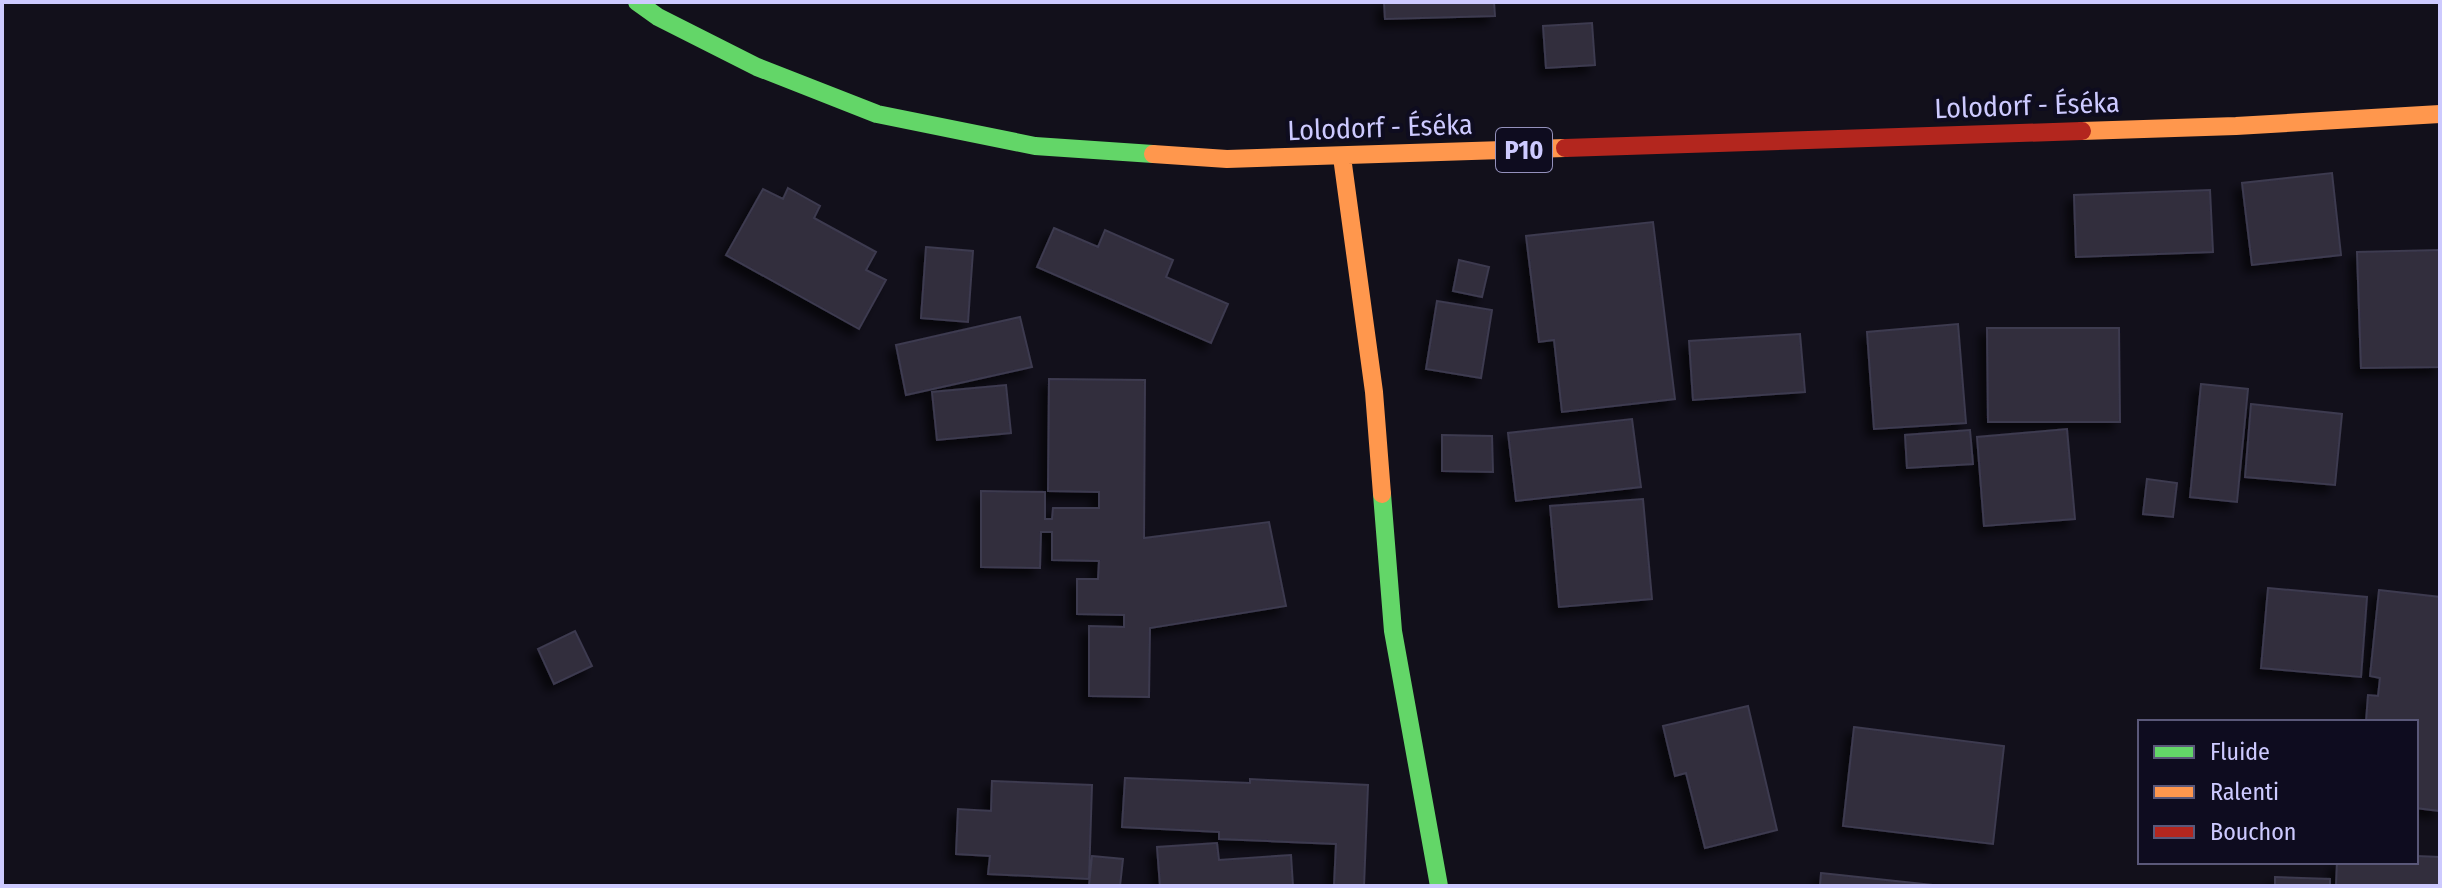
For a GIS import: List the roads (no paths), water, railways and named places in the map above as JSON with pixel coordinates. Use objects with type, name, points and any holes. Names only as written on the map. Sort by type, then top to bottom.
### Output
[{"type":"main road","name":"Lolodorf - Éséka","points":[[637,2],[658,17],[757,67],[877,114],[1035,146],[1227,159],[2236,126],[2440,114]]},
{"type":"main road","points":[[1342,157],[1374,392],[1393,631],[1439,886]]}]
